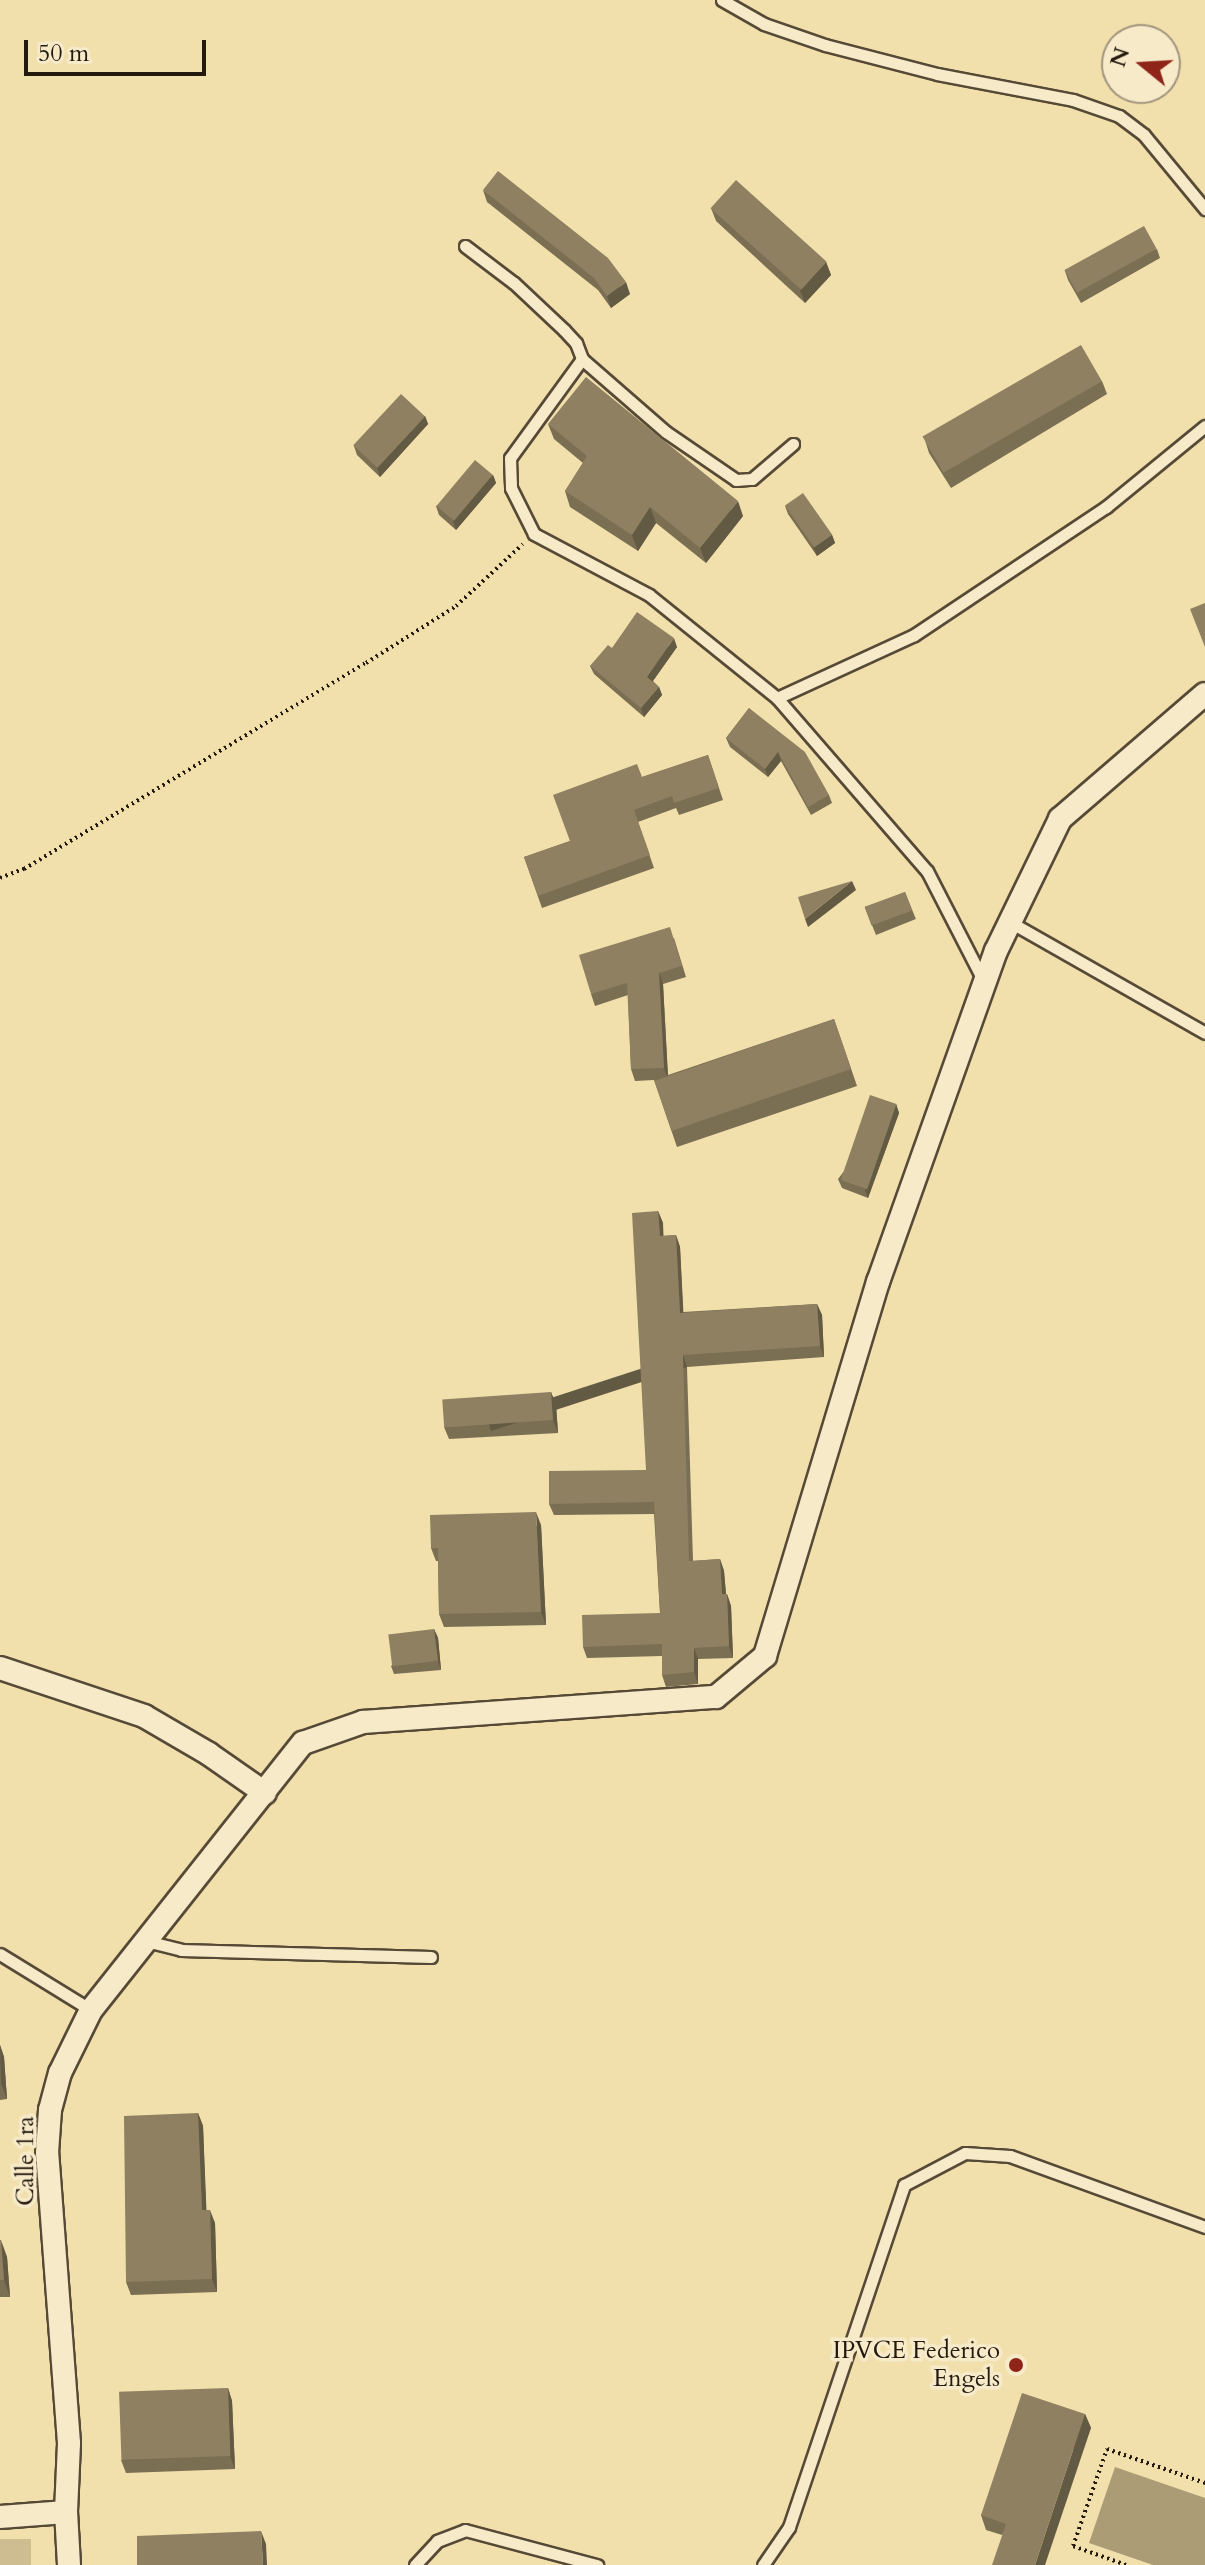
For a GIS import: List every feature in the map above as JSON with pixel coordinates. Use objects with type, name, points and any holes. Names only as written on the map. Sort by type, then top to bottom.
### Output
[{"type":"street","points":[[985,983],[1010,922],[1060,819],[1205,694]]},
{"type":"street","name":"Calle 1ra","points":[[69,2565],[66,2512],[69,2443],[47,2153],[50,2110],[60,2073],[91,2010],[303,1743],[363,1722],[716,1697],[765,1656],[878,1282],[985,983]]},
{"type":"street","points":[[0,1668],[144,1716],[209,1754],[265,1793]]},
{"type":"street","points":[[0,2517],[66,2512]]},
{"type":"lane","points":[[722,0],[764,24],[825,45],[937,74],[1073,100],[1119,116],[1144,135],[1205,209]]},
{"type":"lane","points":[[465,246],[514,283],[576,343],[582,359],[666,432],[736,480],[752,479],[793,444]]},
{"type":"lane","points":[[582,359],[510,458],[511,488],[534,534],[649,595],[777,698],[927,871],[985,983]]},
{"type":"lane","points":[[777,698],[914,635],[1106,507],[1205,426]]},
{"type":"lane","points":[[1010,922],[1205,1033]]},
{"type":"lane","points":[[146,1941],[181,1950],[431,1957]]},
{"type":"lane","points":[[0,1954],[91,2010]]},
{"type":"lane","points":[[763,2565],[789,2527],[904,2185],[965,2153],[1010,2156],[1205,2227]]},
{"type":"lane","points":[[415,2565],[437,2541],[465,2530],[597,2565]]},
{"type":"path","points":[[0,878],[24,869],[456,606],[534,534]]},
{"type":"path","points":[[1126,2565],[1073,2546],[1107,2449],[1205,2483]]},
{"type":"shaded area","points":[[1115,2467],[1205,2498],[1205,2565],[1153,2565],[1089,2543]]},
{"type":"shaded area","points":[[0,2539],[31,2539],[31,2565],[0,2565]]},
{"type":"building","points":[[498,171],[608,258],[626,282],[607,296],[594,278],[483,190]]},
{"type":"building","points":[[736,180],[827,262],[801,290],[711,208]]},
{"type":"building","points":[[1144,226],[1157,249],[1077,293],[1064,270]]},
{"type":"building","points":[[1081,345],[1102,381],[944,473],[923,436]]},
{"type":"building","points":[[586,377],[738,501],[700,548],[650,507],[632,535],[565,491],[587,456],[548,424]]},
{"type":"building","points":[[401,394],[425,417],[377,468],[353,445]]},
{"type":"building","points":[[475,460],[493,475],[454,521],[436,506]]},
{"type":"building","points":[[803,493],[832,535],[814,547],[785,506]]},
{"type":"building","points":[[1205,603],[1205,647],[1190,609]]},
{"type":"building","points":[[637,612],[674,638],[647,677],[659,687],[641,708],[590,666],[608,645],[612,648]]},
{"type":"building","points":[[749,708],[805,752],[829,795],[808,807],[778,752],[765,769],[726,738]]},
{"type":"building","points":[[708,755],[719,788],[674,803],[672,796],[634,810],[650,855],[538,896],[524,857],[570,841],[553,795],[637,764],[642,777]]},
{"type":"building","points":[[852,881],[805,919],[798,897]]},
{"type":"building","points":[[905,892],[912,911],[871,926],[865,907]]},
{"type":"building","points":[[670,927],[682,966],[659,973],[664,1068],[631,1069],[627,983],[591,994],[579,955]]},
{"type":"building","points":[[834,1019],[851,1069],[672,1131],[654,1081]]},
{"type":"building","points":[[870,1095],[896,1104],[867,1189],[841,1180]]},
{"type":"building","points":[[658,1211],[660,1236],[676,1235],[680,1313],[817,1304],[820,1346],[683,1355],[689,1561],[720,1559],[722,1594],[727,1594],[729,1646],[694,1648],[694,1672],[662,1675],[662,1644],[583,1647],[582,1615],[660,1613],[654,1502],[549,1504],[549,1471],[646,1470],[632,1213]]},
{"type":"building","points":[[551,1392],[553,1420],[444,1428],[442,1400]]},
{"type":"building","points":[[536,1512],[541,1612],[439,1614],[438,1548],[431,1548],[430,1515]]},
{"type":"building","points":[[434,1629],[438,1661],[392,1666],[388,1635]]},
{"type":"building","points":[[198,2113],[202,2210],[210,2210],[212,2279],[126,2282],[124,2116]]},
{"type":"building","points":[[1,2240],[4,2280],[0,2280]]},
{"type":"building","points":[[228,2388],[230,2456],[121,2460],[119,2392]]},
{"type":"building","points":[[1022,2393],[1085,2414],[1035,2565],[992,2565],[1006,2524],[981,2515]]},
{"type":"building","points":[[261,2531],[263,2565],[137,2565],[137,2536]]},
{"type":"place","name":"IPVCE Federico Engels","points":[[1016,2365]]}]
